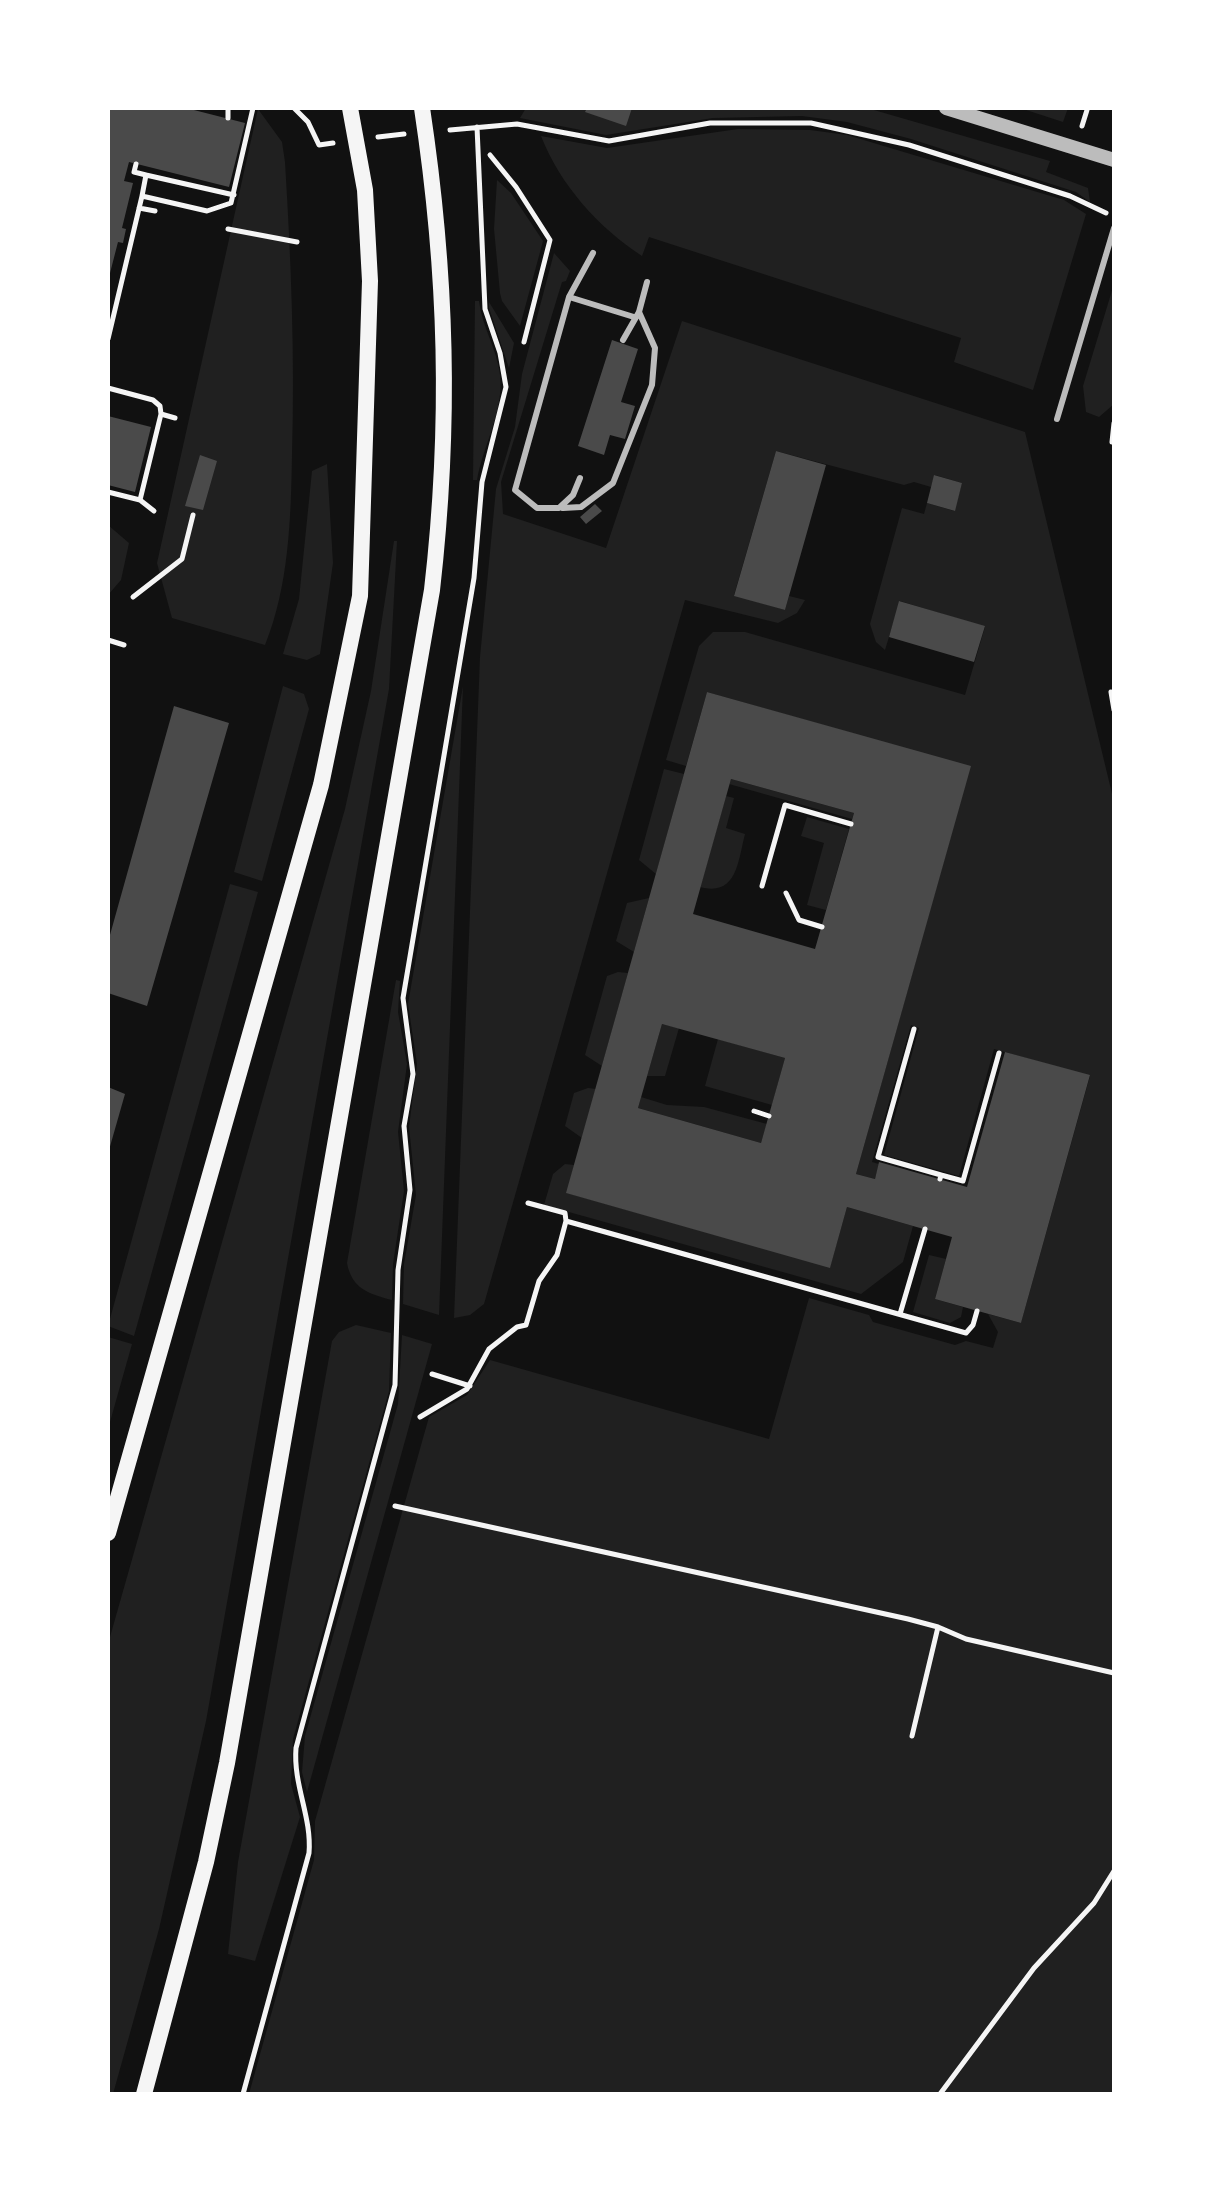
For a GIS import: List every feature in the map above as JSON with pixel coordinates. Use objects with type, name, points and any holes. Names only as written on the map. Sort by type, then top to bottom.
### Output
[{"type":"main road","points":[[108,1533],[321,785],[360,596],[370,281],[365,190],[350,108]]},
{"type":"main road","points":[[144,2094],[202,1878],[227,1763],[432,590],[441,514],[447,378],[439,246],[422,108]]},
{"type":"street","points":[[946,108],[1114,160]]},
{"type":"lane","points":[[1057,419],[1114,228]]},
{"type":"lane","points":[[569,297],[636,314],[655,348],[652,385],[613,483],[581,507],[537,508],[515,490],[569,297],[593,253]]},
{"type":"lane","points":[[623,340],[647,282]]},
{"type":"lane","points":[[559,508],[573,495],[580,478]]},
{"type":"path","points":[[228,108],[228,118]]},
{"type":"path","points":[[142,196],[207,211],[224,207],[234,195],[253,108]]},
{"type":"path","points":[[294,108],[308,122],[317,142],[329,144]]},
{"type":"path","points":[[1081,131],[1087,110]]},
{"type":"path","points":[[458,129],[517,124],[609,141],[710,123],[811,123],[909,145],[1070,196],[1104,212]]},
{"type":"path","points":[[243,2094],[309,1853],[309,1829],[297,1774],[296,1748],[393,1397],[398,1270],[410,1190],[404,1126],[413,1074],[403,998],[474,578],[482,482],[506,387],[500,353],[485,309],[477,127]]},
{"type":"path","points":[[379,137],[389,136]]},
{"type":"path","points":[[490,155],[516,187],[550,240],[524,342]]},
{"type":"path","points":[[136,164],[134,172],[234,195]]},
{"type":"path","points":[[108,339],[146,175]]},
{"type":"path","points":[[139,208],[155,211]]},
{"type":"path","points":[[228,229],[297,242]]},
{"type":"path","points":[[108,388],[153,400],[160,406],[161,414],[140,500]]},
{"type":"path","points":[[161,414],[175,418]]},
{"type":"path","points":[[1112,442],[1114,423]]},
{"type":"path","points":[[108,492],[140,500],[154,511]]},
{"type":"path","points":[[133,597],[182,559],[193,515]]},
{"type":"path","points":[[108,640],[124,645]]},
{"type":"path","points":[[1111,692],[1114,710]]},
{"type":"path","points":[[762,886],[785,805],[851,824]]},
{"type":"path","points":[[786,893],[799,920],[822,927]]},
{"type":"path","points":[[914,1029],[878,1157],[940,1177],[963,1181],[999,1053]]},
{"type":"path","points":[[754,1111],[769,1116]]},
{"type":"path","points":[[420,1417],[470,1386],[489,1349],[517,1327],[526,1325],[539,1281],[557,1255],[566,1221],[565,1213],[528,1203]]},
{"type":"path","points":[[566,1221],[966,1333],[973,1325],[977,1311]]},
{"type":"path","points":[[900,1314],[925,1229]]},
{"type":"path","points":[[432,1374],[470,1386]]},
{"type":"path","points":[[395,1506],[938,1627],[966,1639],[1114,1673]]},
{"type":"path","points":[[912,1736],[938,1627]]},
{"type":"path","points":[[940,2094],[1034,1968],[1094,1903],[1114,1871]]},
{"type":"shaded area","points":[[526,108],[867,108],[1050,161],[1046,172],[1088,188],[1090,202],[1076,192],[911,139],[847,122],[802,116],[713,118],[606,135],[520,118]]},
{"type":"shaded area","points":[[1020,108],[1068,108],[1063,122]]},
{"type":"shaded area","points":[[258,109],[282,142],[285,162],[293,344],[292,478],[287,551],[279,599],[265,645],[172,618],[157,563]]},
{"type":"shaded area","points":[[738,129],[810,130],[847,135],[1064,200],[1086,214],[1033,390],[954,362],[961,338],[649,237],[642,256],[582,204],[559,171],[541,136],[607,148]]},
{"type":"shaded area","points":[[497,180],[511,193],[543,241],[520,326],[502,301],[500,293],[494,229]]},
{"type":"shaded area","points":[[554,253],[570,271],[566,281],[562,282],[501,482],[503,514],[606,548],[682,321],[1025,432],[1114,802],[1114,2094],[249,2094],[314,1860],[315,1821],[429,1417],[467,1395],[490,1360],[769,1439],[809,1298],[869,1315],[873,1322],[955,1345],[966,1341],[993,1348],[998,1332],[988,1314],[1021,1323],[1090,1076],[994,1049],[959,1176],[884,1155],[919,1028],[911,1025],[872,1162],[879,1164],[875,1179],[856,1174],[970,767],[707,692],[686,766],[666,760],[699,646],[713,632],[745,632],[965,695],[985,627],[900,601],[885,650],[876,642],[870,624],[902,508],[924,514],[927,503],[954,511],[962,483],[935,475],[931,487],[914,482],[904,485],[776,451],[734,595],[785,610],[789,596],[805,600],[797,613],[778,623],[685,600],[484,1304],[470,1315],[454,1318],[480,657],[496,489],[515,427],[522,374]]},
{"type":"shaded area","points":[[1114,284],[1114,404],[1099,417],[1086,412],[1083,386]]},
{"type":"shaded area","points":[[475,301],[479,301],[496,356],[500,389],[496,415],[477,480],[473,480]]},
{"type":"shaded area","points":[[489,302],[514,343],[509,368],[489,308]]},
{"type":"shaded area","points":[[327,464],[333,563],[320,654],[307,660],[283,654],[299,599],[312,471]]},
{"type":"shaded area","points":[[108,525],[129,543],[121,580],[108,595]]},
{"type":"shaded area","points":[[394,541],[397,541],[389,689],[206,1721],[159,1929],[113,2094],[108,2094],[108,1644],[345,809],[371,691]]},
{"type":"shaded area","points":[[283,686],[304,694],[309,709],[262,881],[234,872]]},
{"type":"shaded area","points":[[463,686],[439,1315],[403,1304],[404,1264],[416,1195],[409,1127],[417,1064],[408,1004]]},
{"type":"shaded area","points":[[664,769],[684,774],[656,874],[639,860]]},
{"type":"shaded area","points":[[731,779],[854,813],[852,819],[729,784]]},
{"type":"shaded area","points":[[726,796],[734,798],[726,828],[745,834],[737,865],[729,882],[722,887],[700,887]]},
{"type":"shaded area","points":[[807,817],[849,829],[826,910],[807,905],[824,843],[801,836]]},
{"type":"shaded area","points":[[230,884],[258,892],[134,1336],[108,1326]]},
{"type":"shaded area","points":[[649,898],[634,952],[616,941],[627,903]]},
{"type":"shaded area","points":[[618,972],[628,973],[602,1066],[585,1055],[607,976]]},
{"type":"shaded area","points":[[396,980],[400,981],[398,1012],[407,1064],[398,1132],[404,1191],[393,1264],[392,1300],[357,1285],[347,1263]]},
{"type":"shaded area","points":[[662,1024],[679,1028],[665,1076],[647,1076]]},
{"type":"shaded area","points":[[718,1039],[785,1058],[772,1105],[705,1086]]},
{"type":"shaded area","points":[[588,1088],[596,1089],[582,1138],[565,1126],[574,1093]]},
{"type":"shaded area","points":[[641,1097],[667,1105],[704,1107],[767,1124],[761,1143],[638,1108]]},
{"type":"shaded area","points":[[565,1164],[574,1165],[567,1193],[830,1267],[847,1207],[913,1226],[903,1262],[861,1294],[544,1205],[553,1174]]},
{"type":"shaded area","points":[[929,1255],[946,1259],[935,1299],[963,1307],[961,1317],[950,1323],[913,1312]]},
{"type":"shaded area","points":[[356,1325],[391,1333],[389,1391],[293,1739],[291,1784],[300,1817],[255,1961],[228,1954],[238,1862],[332,1341],[339,1332]]},
{"type":"shaded area","points":[[402,1335],[432,1344],[307,1792],[302,1772],[305,1736],[398,1404]]},
{"type":"shaded area","points":[[108,1337],[132,1344],[108,1429]]},
{"type":"building","points":[[108,108],[186,108],[245,123],[229,187],[129,162],[124,181],[133,183],[122,228],[126,229],[123,243],[118,242],[109,277]]},
{"type":"building","points":[[587,108],[632,108],[626,126],[585,112]]},
{"type":"building","points":[[612,340],[638,349],[621,402],[635,406],[625,439],[610,435],[604,455],[578,446]]},
{"type":"building","points":[[108,416],[151,427],[135,492],[108,485]]},
{"type":"building","points":[[776,451],[826,465],[785,610],[734,596]]},
{"type":"building","points":[[200,455],[217,461],[203,510],[185,506]]},
{"type":"building","points":[[934,475],[962,483],[955,511],[927,503]]},
{"type":"building","points":[[595,504],[602,511],[586,524],[580,517]]},
{"type":"building","points":[[899,601],[985,626],[974,662],[889,637]]},
{"type":"building","points":[[707,692],[971,766],[856,1174],[875,1179],[879,1162],[967,1187],[1005,1052],[1090,1075],[1021,1323],[935,1299],[952,1237],[847,1207],[830,1268],[566,1193]],"holes":[[[731,779],[854,813],[815,949],[693,914]],[[662,1024],[785,1058],[761,1143],[638,1108]]]},
{"type":"building","points":[[174,706],[229,723],[147,1006],[108,993],[108,942]]},
{"type":"building","points":[[108,1087],[125,1094],[109,1150],[108,1150]]}]
